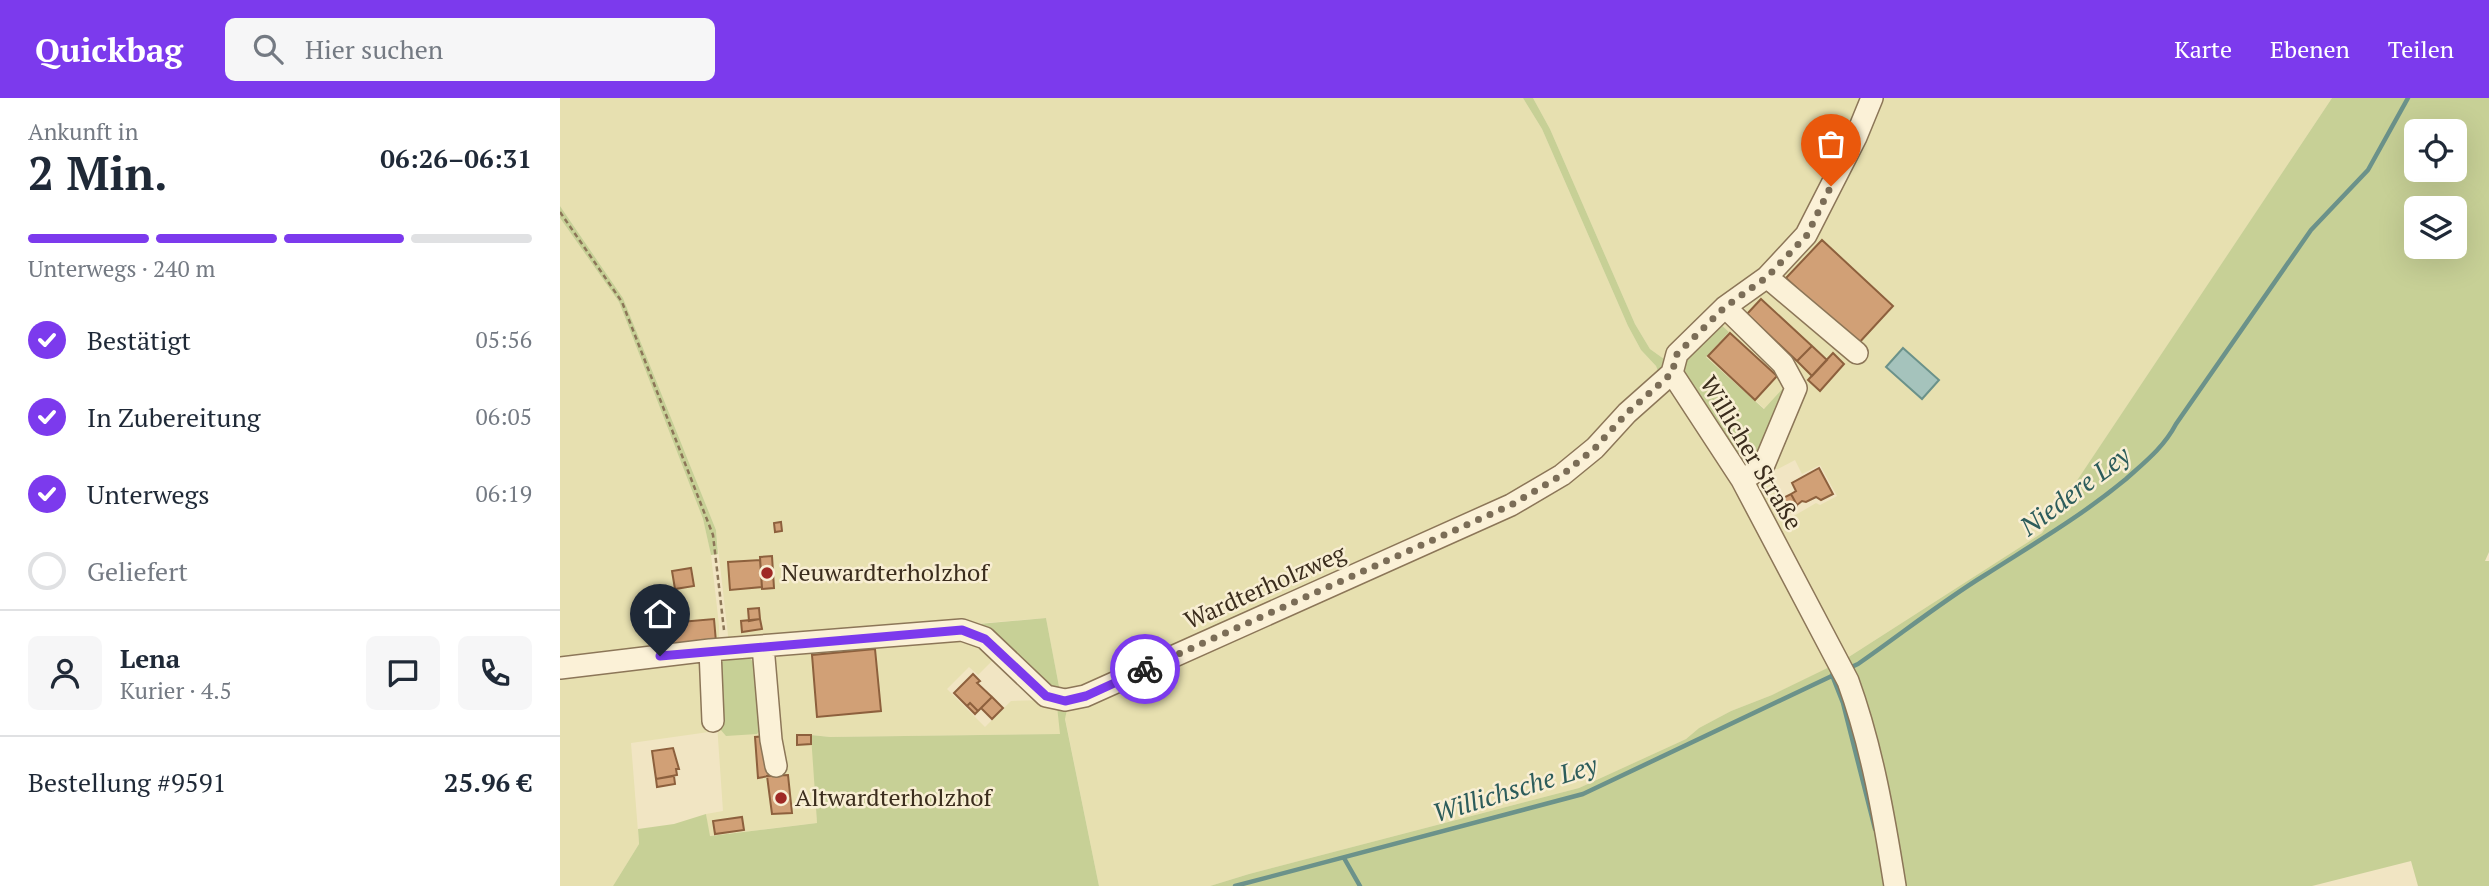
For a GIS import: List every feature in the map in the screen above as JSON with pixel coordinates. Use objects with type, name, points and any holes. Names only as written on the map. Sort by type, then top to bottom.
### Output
[{"type":"street","name":"Willicher Straße","points":[[1872,98],[1856,137],[1807,235],[1767,277],[1725,307],[1677,354],[1672,373],[1742,480],[1848,681],[1861,716],[1887,833],[1895,886]]},
{"type":"street","points":[[1767,277],[1857,354]]},
{"type":"street","points":[[1725,307],[1783,364],[1796,388],[1763,467],[1742,480]]},
{"type":"street","name":"Wardterholzweg","points":[[560,668],[718,650],[962,630],[985,639],[1046,696],[1065,701],[1086,696],[1511,505],[1573,466],[1595,448],[1627,413],[1672,373]]},
{"type":"street","points":[[763,646],[771,740],[776,766]]},
{"type":"street","points":[[713,721],[718,650]]},
{"type":"path","points":[[560,212],[622,302],[713,535],[718,650]]},
{"type":"shaded area","points":[[560,98],[1523,98],[1542,129],[1628,326],[1660,376],[1592,445],[1526,492],[1061,697],[1046,618],[729,644],[716,530],[623,298],[560,206]]},
{"type":"shaded area","points":[[1533,98],[1866,98],[1800,231],[1664,359],[1650,349],[1635,324],[1550,129]]},
{"type":"shaded area","points":[[1879,98],[2332,98],[2042,533],[1844,660],[1755,493],[1757,479],[1769,482],[1787,520],[1816,503],[1820,505],[1837,496],[1820,465],[1802,474],[1795,460],[1778,469],[1768,470],[1786,385],[1765,409],[1706,357],[1729,332],[1718,322],[1783,269]]},
{"type":"shaded area","points":[[560,218],[619,302],[703,519],[711,555],[719,645],[560,665]]},
{"type":"shaded area","points":[[1662,389],[1673,389],[1734,478],[1833,666],[1731,711],[1699,728],[1686,739],[1579,788],[1210,886],[1099,886],[1065,718],[1068,705],[1517,507]]},
{"type":"shaded area","name":"Altwardterholzhof","points":[[949,634],[978,640],[994,659],[978,675],[969,667],[947,689],[985,727],[1011,701],[1044,700],[1057,706],[1061,734],[812,735],[817,823],[709,836],[706,814],[723,811],[717,724],[720,654]]},
{"type":"shaded area","points":[[703,656],[709,732],[631,743],[639,844],[613,886],[560,886],[560,673]]},
{"type":"green space","points":[[1523,98],[1533,98],[1550,129],[1635,324],[1650,349],[1664,359],[1668,358],[1660,376],[1628,326],[1542,129]]},
{"type":"green space","points":[[2332,98],[2489,98],[2489,552],[2485,561],[2489,561],[2489,886],[2418,886],[2411,861],[2312,886],[1210,886],[1579,788],[1686,739],[1699,728],[1731,711],[1772,695],[1844,660],[2042,533]]},
{"type":"green space","points":[[560,206],[623,298],[716,530],[718,554],[711,555],[703,519],[619,302],[560,218]]},
{"type":"green space","points":[[1718,322],[1729,332],[1706,357],[1764,409],[1786,385],[1789,402],[1751,467],[1740,466],[1679,376],[1680,358]]},
{"type":"green space","points":[[1046,618],[1061,697],[967,625]]},
{"type":"green space","points":[[728,656],[748,656],[754,663],[763,726],[757,734],[726,736],[720,729],[719,665]]},
{"type":"green space","points":[[1068,705],[1065,719],[1099,886],[613,886],[639,844],[638,829],[674,824],[706,814],[710,836],[817,823],[811,735],[1060,734],[1057,706]]},
{"type":"water","points":[[1903,348],[1939,380],[1922,399],[1886,367]]},
{"type":"building","points":[[1822,240],[1893,306],[1857,345],[1786,278]]},
{"type":"building","points":[[1761,299],[1812,346],[1797,361],[1747,314]]},
{"type":"building","points":[[1730,333],[1777,376],[1755,400],[1708,356]]},
{"type":"building","points":[[1812,346],[1827,360],[1812,376],[1797,361]]},
{"type":"building","points":[[1833,353],[1844,364],[1820,391],[1808,380]]},
{"type":"building","points":[[1819,468],[1833,494],[1821,500],[1816,497],[1802,501],[1797,505],[1791,494],[1796,491],[1792,483]]},
{"type":"building","points":[[1791,494],[1797,505],[1786,514],[1779,500]]},
{"type":"building","points":[[781,522],[782,531],[775,532],[774,523]]},
{"type":"building","name":"Neuwardterholzhof","points":[[772,556],[774,588],[762,589],[760,557]]},
{"type":"building","points":[[760,560],[762,587],[730,590],[728,562]]},
{"type":"building","points":[[691,568],[694,586],[675,589],[672,571]]},
{"type":"building","points":[[759,608],[760,619],[749,621],[748,609]]},
{"type":"building","points":[[714,619],[716,642],[660,647],[658,624]]},
{"type":"building","points":[[760,619],[762,629],[742,632],[741,621]]},
{"type":"building","points":[[875,649],[881,711],[817,717],[812,655]]},
{"type":"building","points":[[973,674],[980,681],[977,683],[992,697],[978,711],[970,703],[967,706],[954,693]]},
{"type":"building","points":[[992,697],[1003,708],[992,719],[981,708]]},
{"type":"building","points":[[970,703],[978,711],[975,714],[967,706]]},
{"type":"building","points":[[797,735],[811,735],[811,744],[797,745]]},
{"type":"building","points":[[766,736],[769,776],[758,778],[755,737]]},
{"type":"building","points":[[673,748],[679,769],[676,769],[677,775],[656,779],[652,751]]},
{"type":"building","name":"Altwardterholzhof","points":[[788,775],[792,813],[772,814],[767,776]]},
{"type":"building","points":[[674,776],[675,784],[657,787],[656,779]]},
{"type":"building","points":[[742,817],[744,830],[715,834],[713,821]]},
{"type":"waterway","name":"Niedere Ley","points":[[1847,669],[1858,664],[1969,585],[2074,518],[2109,493],[2154,454],[2311,230],[2368,170],[2408,98]]},
{"type":"waterway","name":"Willichsche Ley","points":[[1235,886],[1583,794],[1836,674]]},
{"type":"waterway","name":"Niedere Ley","points":[[1832,675],[1843,703],[1875,829]]},
{"type":"waterway","points":[[1344,858],[1360,886]]},
{"type":"way so far","points":[[1145,669],[1511,505],[1562,475],[1595,448],[1627,413],[1672,373],[1677,354],[1725,307],[1767,277],[1807,235],[1831,186]]},
{"type":"place","name":"Neuwardterholzhof","points":[[767,573]]},
{"type":"place","name":"Altwardterholzhof","points":[[781,798]]},
{"type":"route","points":[[660,656],[962,630],[985,639],[1046,696],[1065,701],[1086,696],[1145,669]]}]
